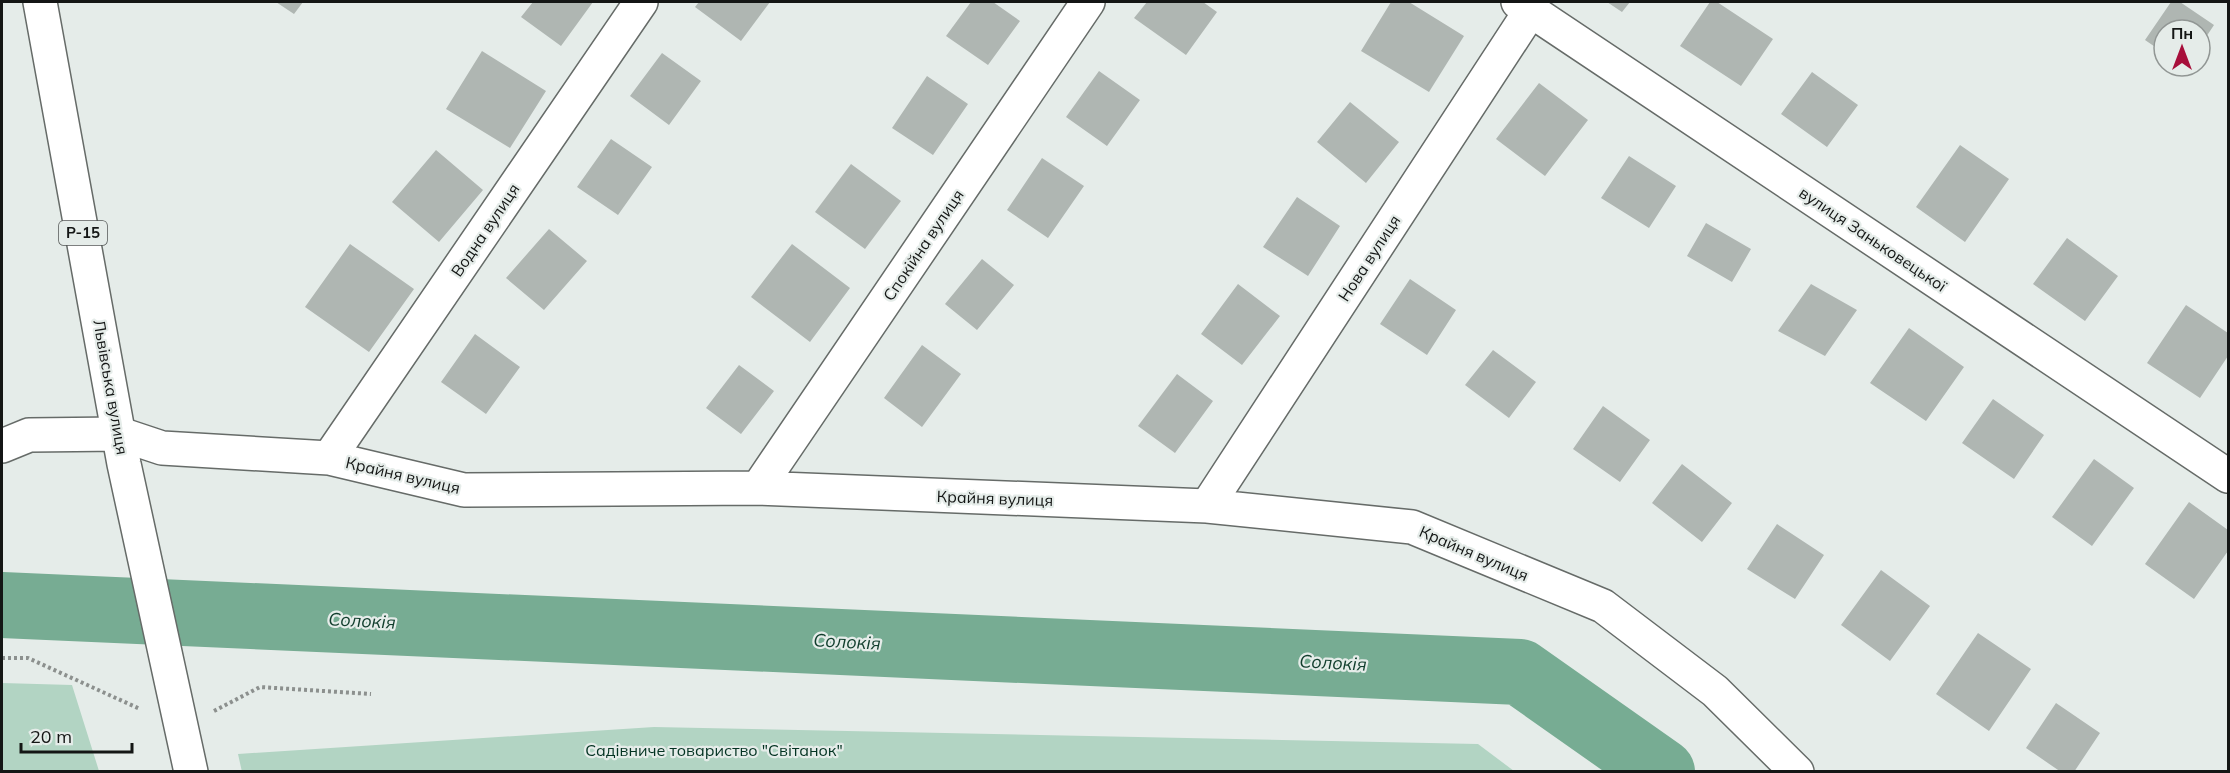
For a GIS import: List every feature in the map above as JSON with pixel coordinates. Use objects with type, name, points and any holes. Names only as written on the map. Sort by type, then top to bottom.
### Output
[{"type":"street","name":"Львівська вулиця","points":[[40,2],[122,449],[192,771]]},
{"type":"street","name":"Водна вулиця","points":[[329,458],[640,2]]},
{"type":"street","name":"Спокійна вулиця","points":[[758,488],[1088,2]]},
{"type":"street","name":"вулиця Заньковецької","points":[[1524,6],[2229,476]]},
{"type":"street","name":"Нова вулиця","points":[[1207,506],[1524,6]]},
{"type":"street","name":"Крайня вулиця","points":[[2,446],[29,435],[122,449],[162,448],[329,458],[464,490],[758,488],[1207,506],[1412,527],[1603,606],[1715,691],[1797,771]]},
{"type":"path","points":[[2,658],[28,658],[179,714],[260,687],[371,694]]},
{"type":"green space","points":[[2,683],[72,685],[99,771],[2,771]]},
{"type":"green space","name":"Садівниче товариство \"Світанок\"","points":[[654,727],[1478,744],[1514,771],[242,772],[238,754]]},
{"type":"building","points":[[276,2],[303,2],[294,14]]},
{"type":"building","points":[[533,2],[593,2],[561,46],[521,17]]},
{"type":"building","points":[[699,2],[770,2],[741,41],[695,7]]},
{"type":"building","points":[[971,2],[993,2],[1020,21],[988,65],[946,36]]},
{"type":"building","points":[[1147,2],[1203,2],[1217,12],[1186,55],[1134,18]]},
{"type":"building","points":[[1391,2],[1409,2],[1464,36],[1429,92],[1361,51]]},
{"type":"building","points":[[1607,2],[1630,2],[1622,12]]},
{"type":"building","points":[[1710,2],[1717,2],[1773,39],[1741,86],[1680,46]]},
{"type":"building","points":[[2171,2],[2180,2],[2204,18],[2160,18]]},
{"type":"building","points":[[2152,30],[2152,45],[2145,40]]},
{"type":"building","points":[[482,51],[546,91],[510,148],[446,109]]},
{"type":"building","points":[[662,53],[701,81],[669,125],[630,96]]},
{"type":"building","points":[[1099,71],[1140,100],[1107,146],[1066,117]]},
{"type":"building","points":[[1812,72],[1858,105],[1827,147],[1781,114]]},
{"type":"building","points":[[927,76],[968,104],[933,155],[892,128]]},
{"type":"building","points":[[1539,83],[1588,120],[1545,176],[1496,139]]},
{"type":"building","points":[[1350,102],[1399,142],[1366,183],[1317,142]]},
{"type":"building","points":[[611,139],[652,167],[618,215],[577,187]]},
{"type":"building","points":[[1960,145],[2009,179],[1965,242],[1916,207]]},
{"type":"building","points":[[436,150],[483,190],[439,242],[392,202]]},
{"type":"building","points":[[1629,156],[1676,186],[1649,228],[1601,198]]},
{"type":"building","points":[[1042,158],[1084,186],[1048,238],[1007,210]]},
{"type":"building","points":[[851,164],[901,201],[865,249],[815,212]]},
{"type":"building","points":[[1297,197],[1340,226],[1308,276],[1263,247]]},
{"type":"building","points":[[1706,223],[1751,249],[1732,282],[1687,256]]},
{"type":"building","points":[[549,229],[587,261],[544,310],[506,278]]},
{"type":"building","points":[[2067,238],[2118,276],[2085,321],[2033,284]]},
{"type":"building","points":[[350,244],[414,289],[369,352],[305,307]]},
{"type":"building","points":[[792,244],[850,288],[810,342],[751,297]]},
{"type":"building","points":[[982,259],[1014,285],[977,330],[945,304]]},
{"type":"building","points":[[1410,279],[1456,310],[1427,355],[1380,324]]},
{"type":"building","points":[[1238,284],[1280,316],[1242,365],[1201,334]]},
{"type":"building","points":[[1811,284],[1857,310],[1825,356],[1778,331]]},
{"type":"building","points":[[2186,305],[2228,333],[2228,356],[2200,398],[2147,363]]},
{"type":"building","points":[[1909,328],[1964,367],[1926,421],[1870,383]]},
{"type":"building","points":[[475,334],[520,367],[486,414],[441,382]]},
{"type":"building","points":[[922,345],[961,374],[922,427],[884,398]]},
{"type":"building","points":[[1493,350],[1536,382],[1509,418],[1465,385]]},
{"type":"building","points":[[739,365],[774,391],[741,434],[706,408]]},
{"type":"building","points":[[1177,374],[1213,401],[1175,453],[1138,426]]},
{"type":"building","points":[[1993,399],[2044,435],[2014,479],[1962,443]]},
{"type":"building","points":[[1603,406],[1650,440],[1620,482],[1573,449]]},
{"type":"building","points":[[2094,459],[2134,488],[2092,546],[2052,517]]},
{"type":"building","points":[[1682,464],[1732,503],[1702,542],[1652,503]]},
{"type":"building","points":[[2189,502],[2228,530],[2228,551],[2194,599],[2145,564]]},
{"type":"building","points":[[1777,524],[1824,555],[1795,599],[1747,569]]},
{"type":"building","points":[[1881,570],[1930,606],[1890,661],[1841,625]]},
{"type":"building","points":[[1978,633],[2031,669],[1989,731],[1936,694]]},
{"type":"building","points":[[2056,703],[2100,733],[2074,772],[2061,772],[2026,748]]},
{"type":"waterway","name":"Солокія","points":[[2,605],[1520,672],[1662,772]]}]
